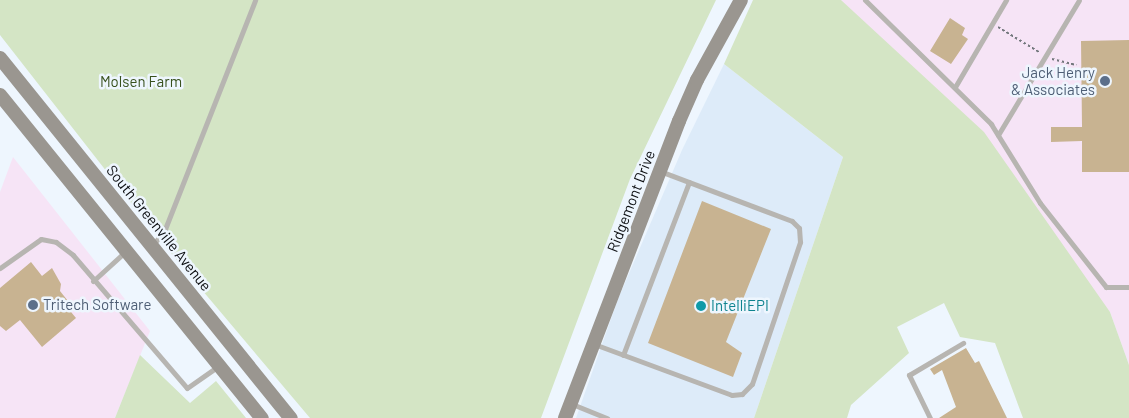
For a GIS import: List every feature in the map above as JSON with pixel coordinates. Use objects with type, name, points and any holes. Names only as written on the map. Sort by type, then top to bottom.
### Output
[{"type":"main road","name":"Ridgemont Drive","points":[[565,418],[659,171],[697,80],[741,0]]},
{"type":"main road","name":"South Greenville Avenue","points":[[2,64],[149,240],[291,418]]},
{"type":"main road","points":[[0,95],[262,418]]},
{"type":"main road","points":[[126,251],[149,240]]},
{"type":"lane","points":[[149,240],[165,229],[255,0]]},
{"type":"lane","points":[[865,0],[954,87],[998,135],[1040,203],[1106,287],[1129,287]]},
{"type":"lane","points":[[954,87],[1006,0]]},
{"type":"lane","points":[[998,135],[1080,0]]},
{"type":"lane","points":[[593,344],[732,395],[742,394],[752,384],[800,242],[799,228],[792,221],[659,171]]},
{"type":"lane","points":[[623,356],[689,182]]},
{"type":"lane","points":[[0,268],[40,239],[56,242],[73,255],[93,281],[187,388],[220,366]]},
{"type":"lane","points":[[93,281],[126,251]]},
{"type":"lane","points":[[930,418],[908,375],[963,343]]},
{"type":"lane","points":[[570,404],[607,418]]},
{"type":"path","points":[[992,24],[1046,56],[1076,65]]},
{"type":"shaded area","points":[[841,0],[1129,0],[1129,365],[1110,312]]},
{"type":"shaded area","points":[[724,64],[843,157],[754,418],[576,418],[618,299],[682,150]]},
{"type":"shaded area","points":[[13,157],[150,331],[115,418],[0,418],[0,192]]},
{"type":"green space","name":"Molsen Farm","points":[[0,0],[716,0],[630,179],[541,418],[310,418],[164,245],[0,35]]},
{"type":"green space","points":[[753,0],[841,0],[984,132],[1110,312],[1129,365],[1129,418],[1023,418],[995,343],[960,337],[944,303],[897,327],[909,353],[851,405],[847,418],[754,418],[843,157],[724,64]]},
{"type":"green space","points":[[140,355],[190,403],[216,381],[246,418],[115,418]]},
{"type":"building","points":[[950,18],[965,28],[962,35],[968,39],[951,64],[930,51]]},
{"type":"building","name":"Jack Henry & Associates","points":[[1129,40],[1129,172],[1082,172],[1082,141],[1051,142],[1051,127],[1082,127],[1081,41]]},
{"type":"building","name":"IntelliEPI","points":[[702,201],[771,229],[726,342],[742,353],[733,377],[648,343]]},
{"type":"building","name":"Tritech Software","points":[[31,262],[42,276],[52,268],[61,284],[60,291],[68,301],[66,306],[76,318],[42,347],[20,320],[6,331],[0,326],[0,288]]},
{"type":"building","points":[[966,348],[975,363],[979,361],[1007,418],[939,418],[956,407],[942,370],[934,375],[930,369]]},
{"type":"place","name":"Jack Henry & Associates","points":[[1105,81]]},
{"type":"place","name":"Tritech Software","points":[[33,305]]},
{"type":"place","name":"IntelliEPI","points":[[701,306]]}]
